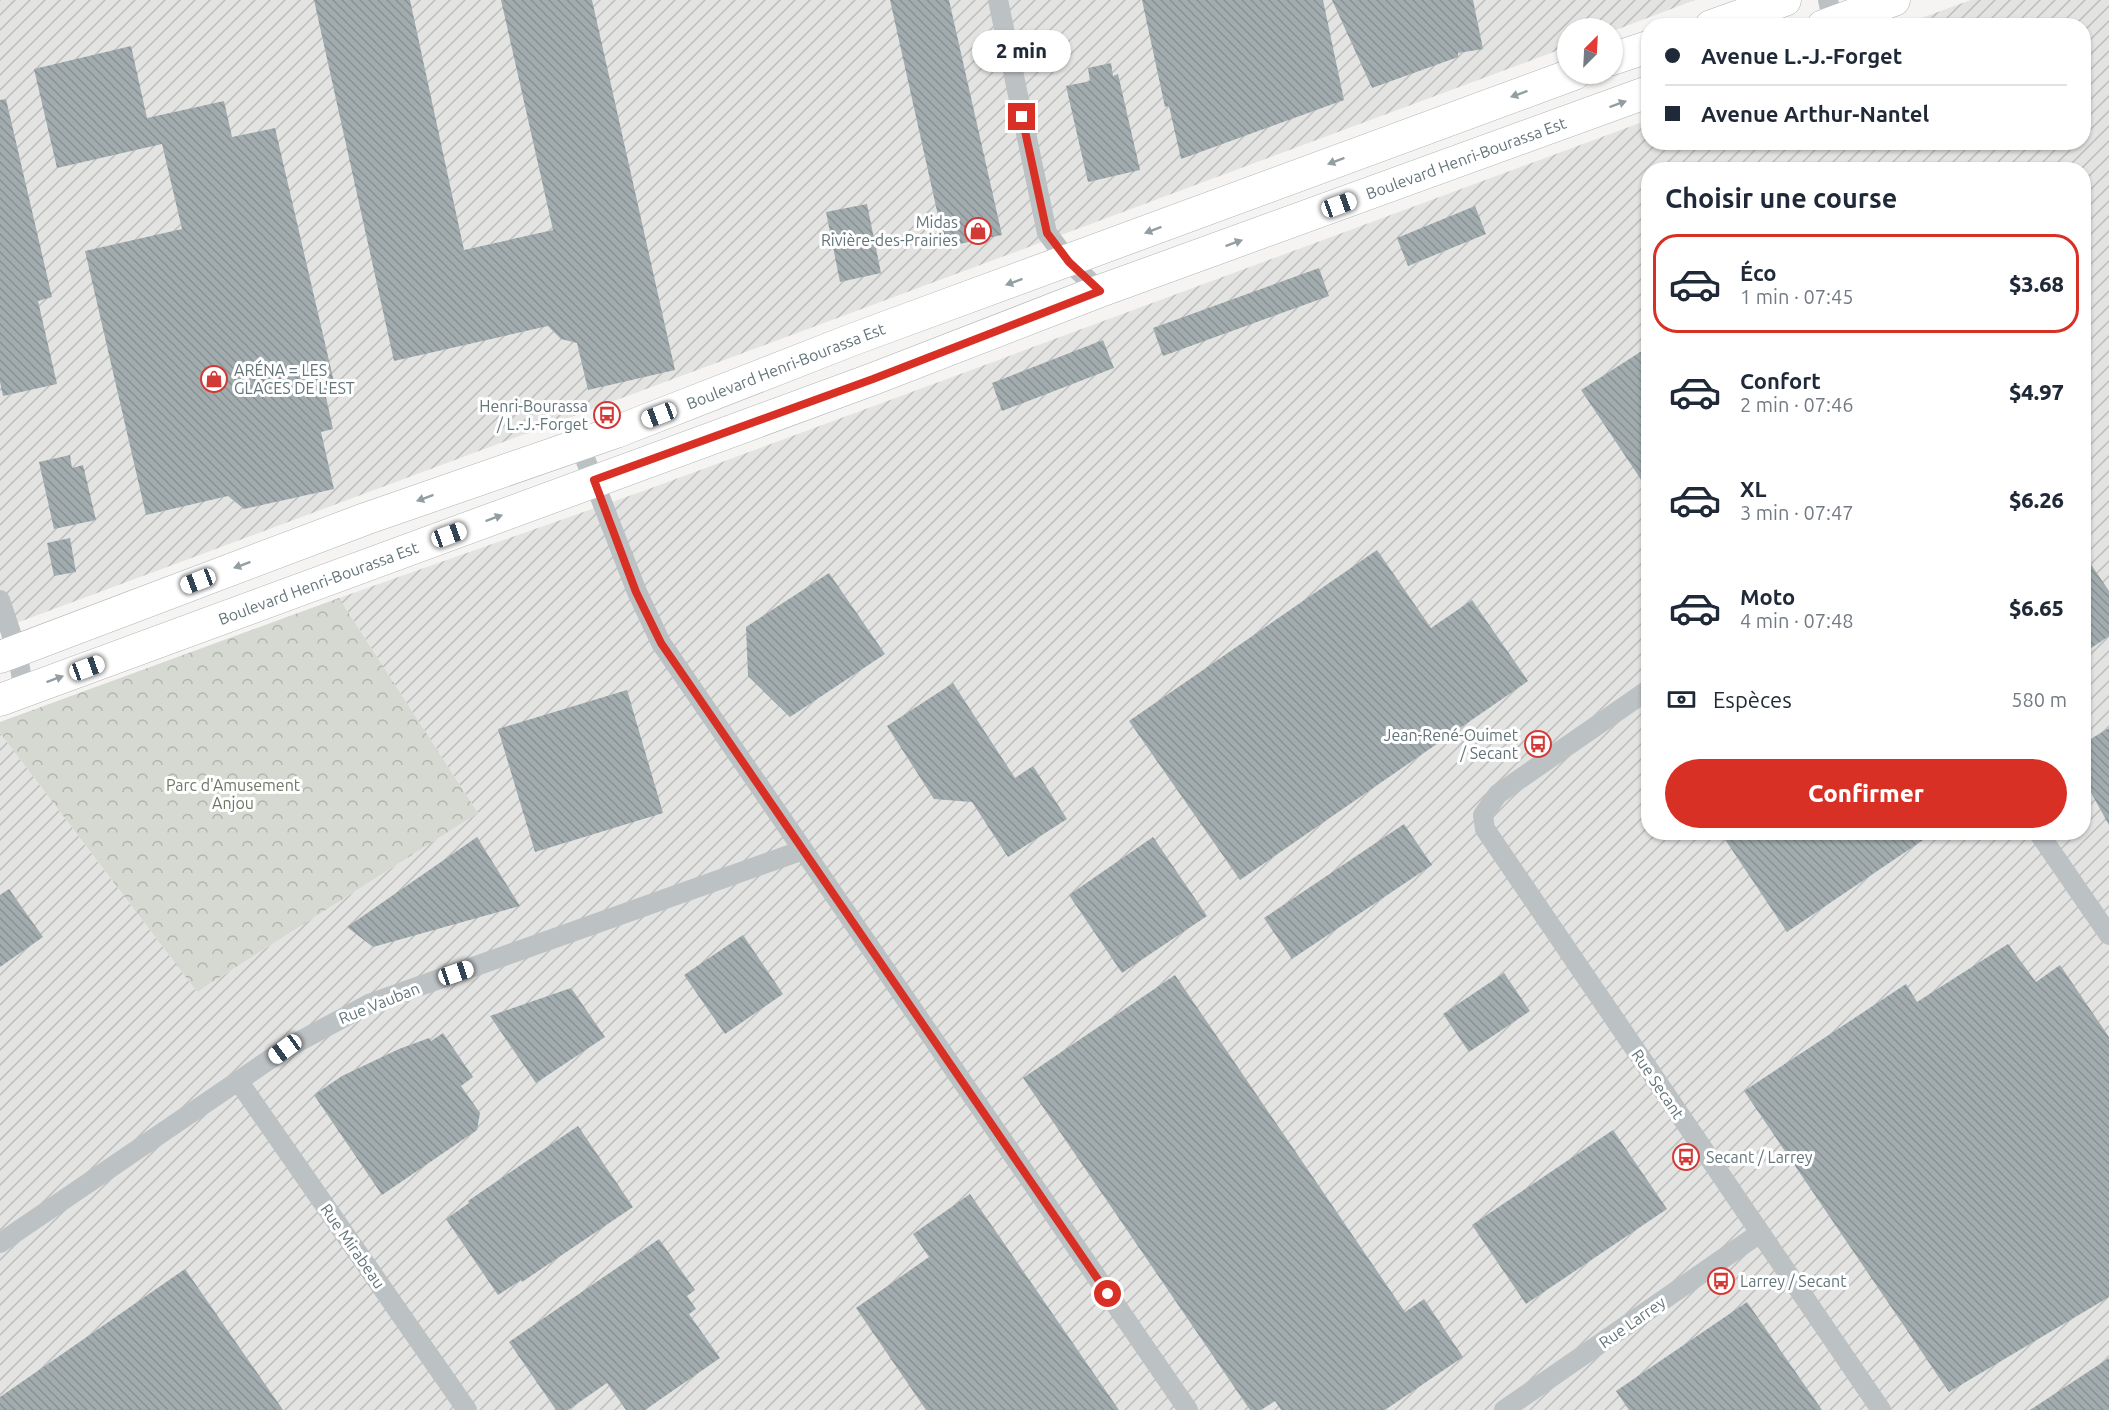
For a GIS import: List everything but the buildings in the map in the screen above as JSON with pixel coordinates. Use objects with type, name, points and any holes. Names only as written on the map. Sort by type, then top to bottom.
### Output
[{"type":"main road","points":[[1734,18],[1785,0]]},
{"type":"main road","points":[[1828,16],[1894,0]]},
{"type":"main road","points":[[1623,55],[1641,49]]},
{"type":"main road","name":"Boulevard Henri-Bourassa Est","points":[[8,654],[343,528],[579,443],[616,432],[854,339],[1069,262],[1557,80]]},
{"type":"main road","name":"Boulevard Henri-Bourassa Est","points":[[12,695],[873,379],[1100,291],[1641,95]]},
{"type":"street","points":[[998,0],[1047,233],[1069,262],[1100,291]]},
{"type":"street","points":[[579,443],[636,592],[661,643],[1188,1410]]},
{"type":"street","points":[[0,600],[12,695]]},
{"type":"street","name":"Rue Secant","points":[[1641,695],[1498,794],[1483,814],[1485,829],[1881,1410]]},
{"type":"street","points":[[2044,840],[2109,935]]},
{"type":"street","name":"Rue Vauban","points":[[0,1243],[285,1049],[369,1004],[802,850]]},
{"type":"street","name":"Rue Mirabeau","points":[[239,1082],[467,1410]]},
{"type":"street","name":"Rue Larrey","points":[[1503,1410],[1760,1233]]},
{"type":"shaded area","points":[[0,0],[1695,0],[1647,18],[1641,18],[1641,20],[1623,27],[1623,18],[1557,18],[1557,51],[0,629]]},
{"type":"shaded area","points":[[1971,0],[2109,0],[2109,1410],[0,1410],[0,733],[197,992],[478,813],[339,598],[646,490],[1641,123],[1641,150],[2091,150],[2091,18],[1921,18]]},
{"type":"green space","name":"Parc d'Amusement Anjou","points":[[339,598],[478,813],[197,992],[0,733],[0,722]]},
{"type":"place","name":"Midas Rivière-des-Prairies","points":[[978,231]]},
{"type":"place","name":"ARÉNA = LES GLACES DE L'EST","points":[[214,379]]},
{"type":"place","name":"Henri-Bourassa / L.-J.-Forget","points":[[607,415]]},
{"type":"place","name":"Jean-René-Ouimet / Secant","points":[[1538,744]]},
{"type":"place","name":"Secant / Larrey","points":[[1686,1157]]},
{"type":"place","name":"Larrey / Secant","points":[[1721,1281]]},
{"type":"route","points":[[1022,117],[1047,233],[1069,262],[1100,291],[873,379],[594,480],[636,592],[661,643],[1108,1294]]}]
